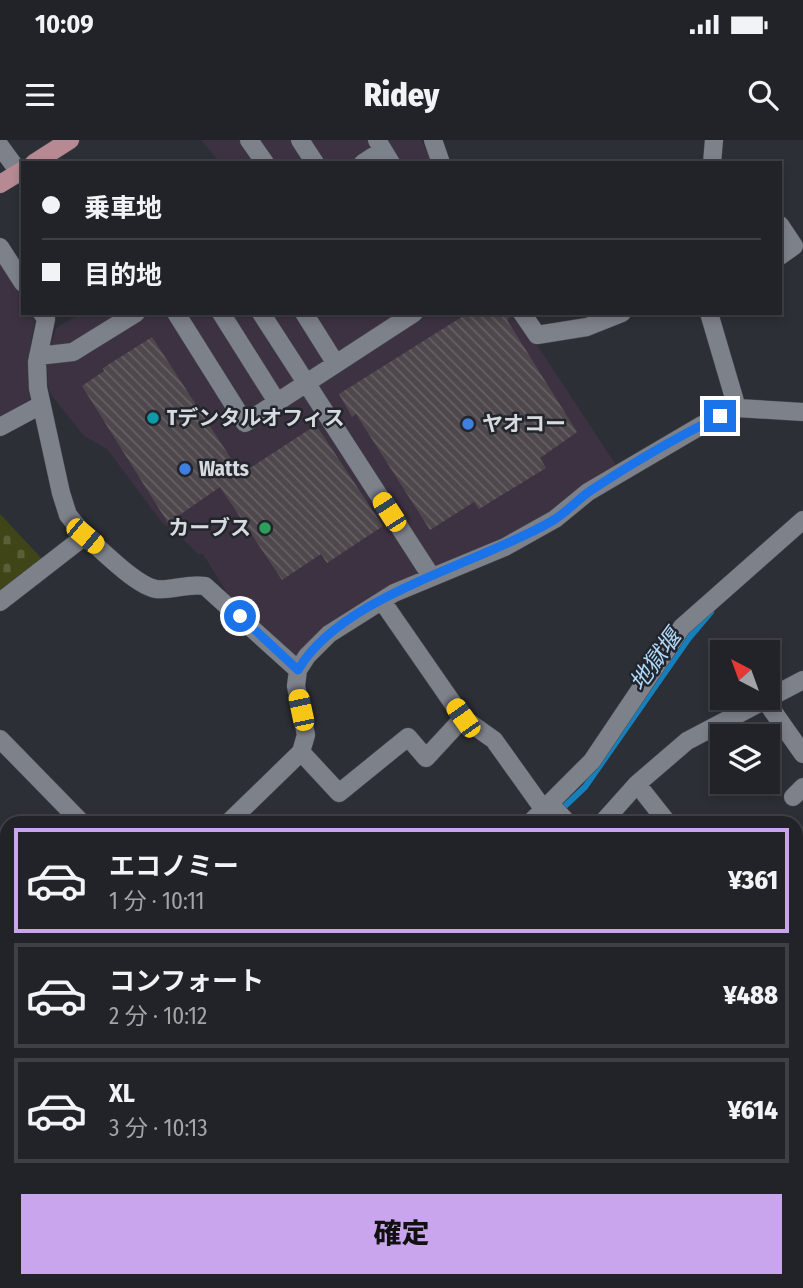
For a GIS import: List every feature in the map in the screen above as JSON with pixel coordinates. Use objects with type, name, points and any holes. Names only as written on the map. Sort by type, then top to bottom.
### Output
[{"type":"main road","points":[[36,161],[70,140]]},
{"type":"main road","points":[[0,184],[21,171]]},
{"type":"street","points":[[249,140],[264,161]]},
{"type":"street","points":[[300,140],[314,161]]},
{"type":"street","points":[[433,140],[440,161]]},
{"type":"street","points":[[712,161],[714,140]]},
{"type":"street","points":[[0,146],[21,164]]},
{"type":"street","points":[[366,161],[384,151]]},
{"type":"street","points":[[782,228],[794,246],[782,255]]},
{"type":"street","points":[[0,247],[21,280]]},
{"type":"street","points":[[43,315],[46,319],[38,356],[41,405],[51,457],[68,515],[85,536],[145,586],[158,590],[190,583],[205,586],[298,670]]},
{"type":"street","points":[[38,356],[72,352],[133,315]]},
{"type":"street","points":[[177,315],[245,423],[411,315]]},
{"type":"street","points":[[222,315],[277,402]]},
{"type":"street","points":[[262,315],[431,576]]},
{"type":"street","points":[[523,315],[537,335],[587,327],[617,315]]},
{"type":"street","points":[[710,315],[737,408]]},
{"type":"street","points":[[312,316],[336,364]]},
{"type":"street","points":[[0,427],[41,405]]},
{"type":"street","points":[[244,816],[301,752],[306,735],[296,686],[298,670],[307,656],[329,635],[382,601],[431,576],[505,547],[555,519],[588,492],[702,425],[737,408],[803,412]]},
{"type":"street","points":[[537,816],[592,761],[682,627],[709,600],[803,520]]},
{"type":"street","points":[[0,602],[85,536]]},
{"type":"street","points":[[382,601],[463,718],[494,740],[547,807],[559,816]]},
{"type":"street","points":[[780,692],[803,680]]},
{"type":"street","points":[[609,816],[638,785],[687,741],[746,710]]},
{"type":"street","points":[[772,710],[803,754]]},
{"type":"street","points":[[301,752],[339,793],[408,737],[426,758],[463,718]]},
{"type":"street","points":[[2,746],[75,816]]},
{"type":"street","points":[[638,785],[662,816]]},
{"type":"shaded area","points":[[201,140],[421,140],[432,161],[218,161]]},
{"type":"shaded area","points":[[0,261],[21,294],[21,315],[34,315],[35,318],[28,361],[30,405],[0,421]]},
{"type":"shaded area","points":[[78,315],[517,315],[618,468],[543,519],[295,660],[229,596],[203,554],[198,554],[173,529],[163,524],[107,449],[84,436],[49,392],[46,360],[56,328]]},
{"type":"green space","points":[[0,514],[43,560],[0,593]]},
{"type":"building","name":"ヤオコー","points":[[465,315],[511,315],[507,320],[577,432],[540,458],[546,468],[479,509],[474,502],[430,530],[356,414],[352,417],[339,394]]},
{"type":"building","points":[[152,337],[241,474],[316,425],[383,526],[327,563],[321,554],[282,580],[220,487],[168,523],[82,386],[104,371],[103,368]]},
{"type":"waterway","name":"地獄堰","points":[[554,816],[585,787],[689,638],[711,612]]},
{"type":"place","name":"Tデンタルオフィス","points":[[153,418]]},
{"type":"place","name":"ヤオコー","points":[[468,424]]},
{"type":"place","name":"Watts","points":[[185,469]]},
{"type":"place","name":"カーブス","points":[[265,528]]},
{"type":"route","points":[[240,616],[298,670],[307,656],[329,635],[394,593],[505,547],[555,519],[588,492],[720,416]]}]
